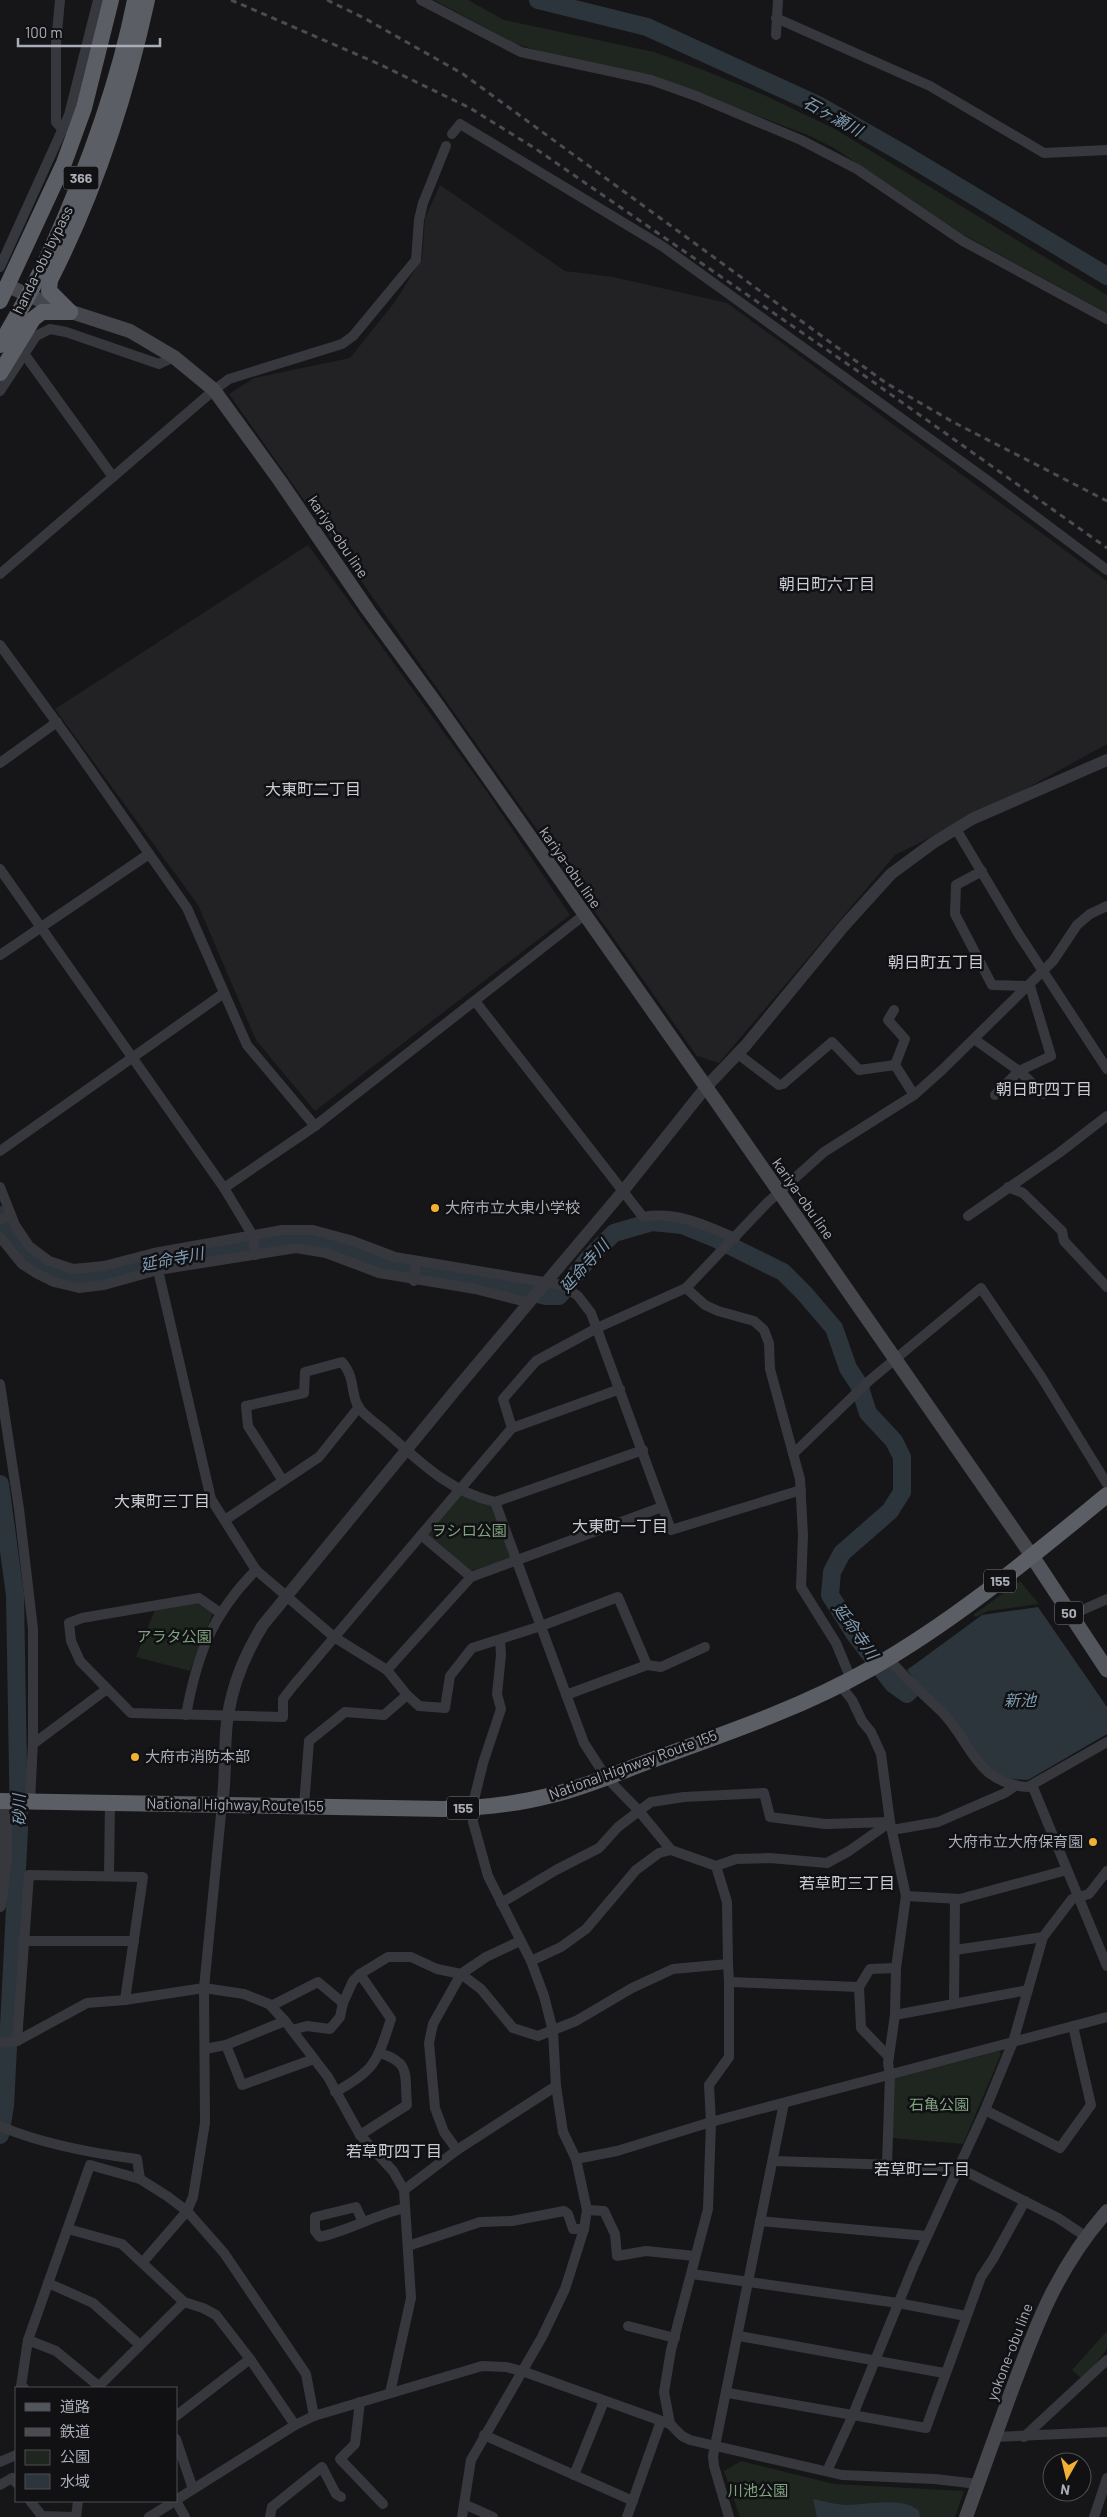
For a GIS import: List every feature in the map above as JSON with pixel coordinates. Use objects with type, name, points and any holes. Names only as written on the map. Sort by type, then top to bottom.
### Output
[{"type":"highway","name":"366","points":[[0,301],[64,163],[84,108],[110,0]]},
{"type":"highway","name":"handa-obu bypass","points":[[0,345],[50,253],[80,181],[109,98],[135,0]]},
{"type":"highway","name":"366","points":[[70,312],[48,291],[50,280],[90,192],[120,106],[147,0]]},
{"type":"highway","points":[[0,373],[33,318],[42,312],[70,312]]},
{"type":"highway","name":"National Highway Route 155","points":[[4,1801],[472,1808],[548,1796],[606,1777],[794,1705],[870,1669],[963,1610],[1107,1495]]},
{"type":"main road","name":"kariya-obu line","points":[[8,286],[70,312],[130,332],[174,357],[214,390],[706,1087],[879,1337],[897,1358],[1032,1556]]},
{"type":"main road","name":"50","points":[[1032,1556],[1107,1670]]},
{"type":"main road","name":"yokone-obu line","points":[[966,2517],[1038,2318],[1062,2272],[1085,2236],[1107,2211]]},
{"type":"street","points":[[60,0],[56,44],[56,122],[63,130]]},
{"type":"street","points":[[0,267],[63,130],[98,0]]},
{"type":"street","points":[[421,0],[521,52],[651,80],[696,96],[801,140],[857,169],[963,241],[1107,319]]},
{"type":"street","points":[[776,35],[778,0]]},
{"type":"street","points":[[776,18],[930,86],[1044,153],[1107,150]]},
{"type":"street","points":[[452,134],[460,124],[662,246],[987,480],[1107,570]]},
{"type":"street","points":[[0,574],[214,390],[229,380],[342,344],[362,328],[416,260],[419,220],[423,203],[446,146]]},
{"type":"street","points":[[0,391],[36,336],[50,329],[66,332],[159,364],[174,357]]},
{"type":"street","points":[[25,355],[113,477]]},
{"type":"street","points":[[0,644],[187,908],[247,1045],[315,1126]]},
{"type":"street","points":[[0,763],[57,722]]},
{"type":"street","points":[[143,2262],[187,2211],[193,2197],[205,2123],[204,1988],[225,1784],[228,1715],[232,1692],[252,1644],[285,1596],[624,1191],[706,1087],[738,1054],[843,927],[891,874],[972,819],[1107,760]]},
{"type":"street","points":[[956,829],[1018,933],[1107,1069]]},
{"type":"street","points":[[0,955],[149,854]]},
{"type":"street","points":[[0,869],[134,1057],[224,1188],[253,1236],[255,1255]]},
{"type":"street","points":[[982,871],[956,884],[955,914],[992,985],[1030,986]]},
{"type":"street","points":[[512,1428],[503,1399],[536,1361],[597,1328],[686,1288],[779,1192],[824,1152],[914,1095],[1030,986],[1043,969],[1053,961],[1077,925],[1090,914],[1107,906]]},
{"type":"street","points":[[224,1188],[315,1126],[584,915]]},
{"type":"street","points":[[995,1095],[1020,1071],[1051,1056],[1030,986]]},
{"type":"street","points":[[0,1151],[224,993]]},
{"type":"street","points":[[475,1001],[643,1217],[670,1215],[701,1224],[734,1238]]},
{"type":"street","points":[[894,1010],[888,1020],[905,1039],[895,1065]]},
{"type":"street","points":[[974,1039],[1020,1071],[1044,1094]]},
{"type":"street","points":[[738,1054],[778,1085],[783,1084],[832,1042],[859,1070],[895,1065]]},
{"type":"street","points":[[895,1065],[914,1095]]},
{"type":"street","points":[[968,1216],[1059,1153],[1107,1116]]},
{"type":"street","points":[[0,1187],[22,1238],[29,1246],[49,1261],[73,1269],[90,1269],[154,1253],[282,1230],[313,1230],[350,1240],[395,1257],[549,1281],[562,1285],[578,1296],[591,1313],[672,1530],[801,1490]]},
{"type":"street","points":[[1008,1187],[1023,1193],[1062,1231],[1064,1241],[1107,1287]]},
{"type":"street","points":[[0,1220],[11,1215]]},
{"type":"street","points":[[0,1237],[22,1264],[54,1281],[71,1287],[92,1287],[158,1270],[296,1248],[326,1253],[379,1273],[475,1289],[531,1303]]},
{"type":"street","points":[[154,1253],[211,1499],[256,1570],[334,1637],[387,1670],[407,1695],[419,1706],[445,1708],[450,1676],[472,1648],[541,1626],[618,1597],[647,1665]]},
{"type":"street","points":[[414,1280],[416,1261]]},
{"type":"street","points":[[54,1281],[60,1266]]},
{"type":"street","points":[[686,1288],[705,1305],[718,1311],[754,1321],[764,1330],[769,1343],[770,1369],[801,1490],[801,1587],[836,1643],[845,1682],[852,1700],[859,1717],[871,1732],[881,1754],[891,1826],[906,1896],[896,1968],[895,2015],[889,2056],[887,2164]]},
{"type":"street","points":[[793,1454],[870,1380],[981,1288],[1042,1378],[1107,1484]]},
{"type":"street","points":[[283,1481],[248,1426],[246,1406],[304,1393],[305,1372],[342,1362],[350,1371],[358,1407],[406,1451],[459,1490],[495,1502],[643,1450]]},
{"type":"street","points":[[0,1384],[19,1509],[33,1629],[33,1744],[30,1802]]},
{"type":"street","points":[[220,1612],[198,1598],[82,1618],[69,1622],[71,1641],[80,1661],[131,1713],[283,1717],[283,1699],[512,1428],[620,1389]]},
{"type":"street","points":[[225,1520],[319,1457],[358,1407]]},
{"type":"street","points":[[495,1502],[584,1743],[606,1777],[639,1811],[671,1850],[716,1866],[736,1859],[770,1858],[827,1863],[891,1826]]},
{"type":"street","points":[[387,1670],[471,1577],[662,1507]]},
{"type":"street","points":[[421,1535],[471,1577]]},
{"type":"street","points":[[186,1715],[194,1673],[220,1612],[236,1589],[256,1570]]},
{"type":"street","points":[[1071,1615],[1107,1599]]},
{"type":"street","points":[[462,2517],[471,2460],[542,2337],[565,2289],[584,2229],[587,2210],[576,2159],[563,2132],[556,2086],[553,2031],[544,1996],[531,1961],[501,1902],[480,1853],[472,1808],[483,1763],[501,1709],[497,1694],[501,1654],[500,1640]]},
{"type":"street","points":[[566,1695],[647,1665],[661,1667],[705,1647]]},
{"type":"street","points":[[887,1658],[943,1714],[976,1761],[998,1778],[1015,1786],[1028,1787],[1107,1742]]},
{"type":"street","points":[[33,1744],[107,1689]]},
{"type":"street","points":[[304,1806],[309,1741],[345,1712],[384,1715],[407,1695]]},
{"type":"street","points":[[1032,1785],[1107,1966]]},
{"type":"street","points":[[501,1902],[599,1848],[618,1827],[651,1802],[684,1797],[764,1793],[770,1816],[825,1824],[891,1826],[938,1822],[961,1813],[984,1800],[1005,1793],[1015,1786]]},
{"type":"street","points":[[0,1906],[6,1858],[4,1801]]},
{"type":"street","points":[[109,1875],[110,1802]]},
{"type":"street","points":[[531,1961],[561,1947],[586,1929],[636,1870],[659,1853],[671,1850]]},
{"type":"street","points":[[626,2517],[666,2423],[664,2392],[675,2338],[708,2209],[711,2122],[709,2085],[728,2057],[730,1982],[727,1902],[716,1866]]},
{"type":"street","points":[[906,1896],[955,1899],[1068,1870]]},
{"type":"street","points":[[827,2471],[852,2417],[927,2236],[957,2167],[985,2110],[1013,2042],[1043,1937],[1072,1899],[1078,1895],[1088,1894],[1107,1871]]},
{"type":"street","points":[[16,2041],[28,1875],[143,1877],[125,2000]]},
{"type":"street","points":[[954,2004],[955,1899]]},
{"type":"street","points":[[955,1950],[1043,1937]]},
{"type":"street","points":[[23,1941],[134,1941]]},
{"type":"street","points":[[457,2150],[444,2132],[438,2119],[430,2063],[429,2043],[433,2024],[461,1974],[486,1957],[520,1941]]},
{"type":"street","points":[[292,2030],[307,2026],[330,2029],[340,2016],[343,2002],[353,1982],[360,1974],[388,1957],[411,1957],[437,1969],[461,1974],[481,1989],[513,2028],[538,2036],[576,2021],[632,1988],[672,1969],[728,1964]]},
{"type":"street","points":[[889,2056],[861,2028],[859,1987],[870,1968],[896,1968]]},
{"type":"street","points":[[335,2092],[351,2084],[372,2068],[380,2053],[391,2019],[360,1974]]},
{"type":"street","points":[[270,2006],[318,1982],[343,2002]]},
{"type":"street","points":[[730,1982],[859,1987]]},
{"type":"street","points":[[0,2043],[16,2041],[87,2002],[125,2000],[204,1988],[244,1994],[270,2006],[285,2020],[328,2077],[360,2135],[378,2158],[393,2171],[404,2190],[411,2298],[390,2393]]},
{"type":"street","points":[[895,2015],[1028,1990]]},
{"type":"street","points":[[576,2159],[617,2151],[784,2102],[1107,2017]]},
{"type":"street","points":[[205,2049],[226,2045],[285,2020]]},
{"type":"street","points":[[985,2110],[1060,2148],[1091,2105],[1073,2026]]},
{"type":"street","points":[[226,2045],[242,2085],[314,2059]]},
{"type":"street","points":[[360,2135],[407,2105],[404,2066],[397,2058],[380,2053]]},
{"type":"street","points":[[404,2190],[457,2150],[556,2086]]},
{"type":"street","points":[[729,2517],[714,2466],[713,2456],[717,2446],[728,2393],[784,2102]]},
{"type":"street","points":[[0,2126],[20,2134],[105,2155],[137,2159],[140,2179]]},
{"type":"street","points":[[773,2160],[957,2167],[1058,2218],[1085,2236]]},
{"type":"street","points":[[22,2387],[21,2386],[28,2340],[90,2165],[140,2179],[187,2211],[224,2253],[299,2361],[306,2374],[314,2416]]},
{"type":"street","points":[[728,2393],[852,2417],[926,2428],[944,2373],[981,2278],[1025,2201]]},
{"type":"street","points":[[363,2222],[356,2207],[315,2217],[315,2231],[320,2237],[345,2231],[387,2212],[405,2208]]},
{"type":"street","points":[[587,2210],[604,2211],[615,2234],[617,2256],[646,2251],[695,2256]]},
{"type":"street","points":[[408,2246],[480,2222],[512,2221],[564,2211],[568,2214],[573,2229],[584,2229]]},
{"type":"street","points":[[760,2221],[927,2236]]},
{"type":"street","points":[[68,2229],[122,2244],[184,2302],[216,2315],[250,2359],[295,2426]]},
{"type":"street","points":[[692,2274],[898,2303],[966,2316]]},
{"type":"street","points":[[48,2283],[93,2303],[140,2345]]},
{"type":"street","points":[[100,2387],[184,2302]]},
{"type":"street","points":[[628,2326],[675,2338]]},
{"type":"street","points":[[739,2336],[944,2373]]},
{"type":"street","points":[[28,2340],[56,2351],[98,2387]]},
{"type":"street","points":[[178,2414],[250,2359]]},
{"type":"street","points":[[1024,2437],[1107,2360]]},
{"type":"street","points":[[178,2500],[314,2416],[482,2366],[506,2367],[666,2423],[690,2440],[842,2474],[936,2479],[978,2484]]},
{"type":"street","points":[[574,2475],[604,2401]]},
{"type":"street","points":[[360,2402],[355,2444],[340,2459],[383,2504]]},
{"type":"street","points":[[994,2438],[1107,2432]]},
{"type":"street","points":[[484,2435],[632,2502]]},
{"type":"street","points":[[178,2445],[193,2489]]},
{"type":"street","points":[[0,2462],[15,2455]]},
{"type":"street","points":[[270,2517],[272,2507],[322,2467],[336,2494],[341,2497]]},
{"type":"street","points":[[0,2485],[12,2478],[15,2482]]},
{"type":"street","points":[[1094,2517],[1107,2478]]},
{"type":"street","points":[[31,2502],[41,2516],[75,2517],[78,2502]]},
{"type":"street","points":[[149,2517],[174,2502]]},
{"type":"street","points":[[177,2502],[185,2517]]},
{"type":"street","points":[[464,2504],[493,2517]]},
{"type":"shaded area","points":[[440,185],[565,271],[613,277],[727,303],[1107,581],[1107,744],[1000,803],[895,855],[719,1063],[697,1056],[229,394],[254,378],[350,358],[394,303],[422,259],[425,218]]},
{"type":"shaded area","points":[[308,545],[485,789],[570,915],[315,1111],[256,1040],[198,905],[55,709]]},
{"type":"green space","points":[[434,0],[468,0],[504,20],[654,52],[764,95],[835,129],[1107,295],[1107,313],[962,234],[834,148],[810,136],[651,75],[549,54],[514,43]]},
{"type":"green space","name":"ヲシロ公園","points":[[461,1494],[493,1504],[511,1559],[471,1571],[426,1534]]},
{"type":"green space","points":[[1020,1581],[1039,1604],[988,1611],[976,1617],[973,1615]]},
{"type":"green space","name":"アラタ公園","points":[[197,1603],[213,1613],[190,1671],[136,1657],[155,1610]]},
{"type":"green space","name":"石亀公園","points":[[999,2051],[1001,2054],[963,2144],[893,2138],[893,2079]]},
{"type":"green space","points":[[1107,2331],[1107,2349],[1083,2380],[1072,2370]]},
{"type":"green space","name":"川池公園","points":[[741,2461],[834,2484],[964,2491],[955,2517],[740,2517],[724,2471]]},
{"type":"water","name":"新池","points":[[1038,1607],[1107,1707],[1107,1734],[1028,1780],[1011,1779],[995,1774],[972,1751],[907,1670],[982,1615]]},
{"type":"water","points":[[813,2499],[843,2505],[884,2502],[904,2504],[912,2506],[919,2511],[920,2517],[817,2517]]},
{"type":"waterway","name":"石ヶ瀬川","points":[[538,0],[647,27],[820,106],[904,154],[1107,276]]},
{"type":"waterway","name":"延命寺川","points":[[0,1215],[14,1246],[32,1262],[47,1271],[67,1276],[97,1276],[180,1256],[297,1239],[338,1246],[400,1269],[475,1279],[546,1296],[559,1296],[588,1259],[614,1233],[652,1222],[682,1225],[714,1238],[783,1272],[834,1328],[848,1368],[859,1385],[868,1413],[894,1441],[902,1457],[902,1492],[890,1511],[842,1553],[832,1572],[830,1595],[854,1633],[893,1684],[907,1694],[918,1683]]},
{"type":"waterway","name":"砂川","points":[[0,1484],[15,1595],[19,1829],[5,2106],[0,2135]]},
{"type":"railway","points":[[231,0],[379,64],[470,108],[536,149],[862,374],[1107,548]]},
{"type":"railway","points":[[327,0],[364,18],[463,74],[886,383],[953,422],[1107,501]]},
{"type":"place","name":"大府市立大東小学校","points":[[435,1208]]},
{"type":"place","name":"大府市消防本部","points":[[135,1757]]},
{"type":"place","name":"大府市立大府保育園","points":[[1093,1842]]},
{"type":"district","name":"朝日町六丁目","points":[[827,584]]},
{"type":"district","name":"大東町二丁目","points":[[313,789]]},
{"type":"district","name":"朝日町五丁目","points":[[936,962]]},
{"type":"district","name":"朝日町四丁目","points":[[1044,1089]]},
{"type":"district","name":"大東町三丁目","points":[[162,1501]]},
{"type":"district","name":"大東町一丁目","points":[[620,1526]]},
{"type":"district","name":"若草町三丁目","points":[[847,1883]]},
{"type":"district","name":"若草町四丁目","points":[[394,2151]]},
{"type":"district","name":"若草町二丁目","points":[[922,2169]]}]
